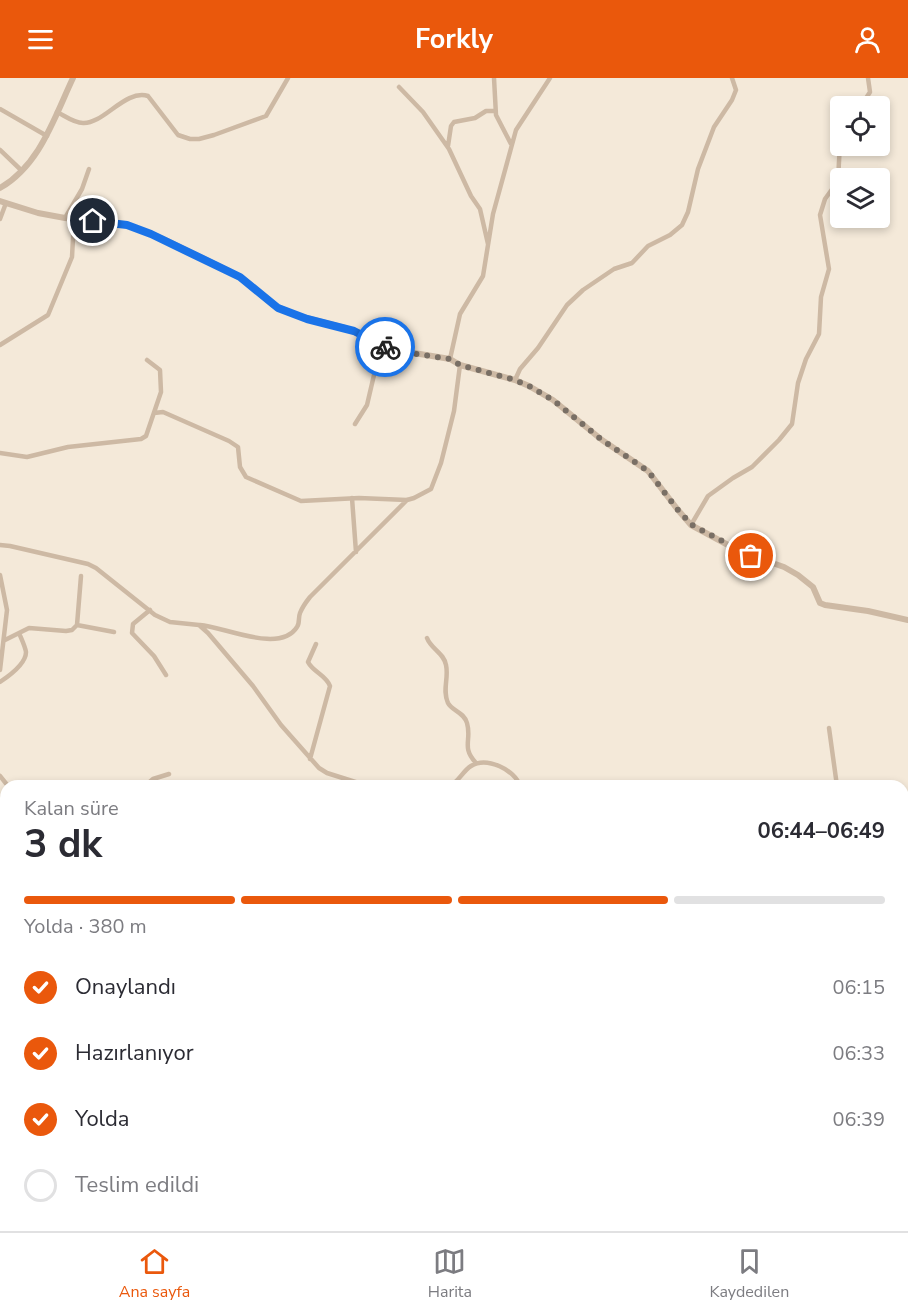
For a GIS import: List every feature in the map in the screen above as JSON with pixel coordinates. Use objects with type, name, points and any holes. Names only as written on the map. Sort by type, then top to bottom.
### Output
[{"type":"street","points":[[0,188],[12,180],[33,159],[47,136],[73,78]]},
{"type":"street","points":[[57,112],[75,122],[90,122],[119,104],[143,95],[148,96],[178,135],[199,139],[266,116],[288,78]]},
{"type":"street","points":[[494,78],[495,111],[512,147]]},
{"type":"street","points":[[450,359],[460,314],[483,276],[493,214],[516,130],[550,78]]},
{"type":"street","points":[[515,380],[520,369],[538,348],[567,305],[583,290],[614,269],[632,263],[648,246],[670,235],[682,225],[688,212],[698,169],[714,127],[736,90],[732,78]]},
{"type":"street","points":[[867,96],[870,92],[868,78]]},
{"type":"street","points":[[399,87],[423,112],[448,147],[471,196],[480,209],[488,244]]},
{"type":"street","points":[[0,109],[47,136]]},
{"type":"street","points":[[448,147],[451,126],[454,122],[475,118],[486,111],[495,111]]},
{"type":"street","points":[[0,150],[21,170]]},
{"type":"street","points":[[692,525],[708,496],[752,467],[792,424],[798,382],[806,359],[819,334],[821,297],[829,269],[820,215],[825,199],[838,181],[839,156]]},
{"type":"street","points":[[65,218],[82,189],[89,169]]},
{"type":"street","points":[[0,219],[3,202],[74,220],[127,225],[151,234],[240,277],[278,308],[307,319],[345,328],[396,351],[450,359],[460,365],[515,380],[553,400],[602,440],[648,471],[692,525],[741,552],[784,567],[798,575],[813,587],[820,603],[908,620]]},
{"type":"street","points":[[0,345],[48,315],[72,257],[74,220]]},
{"type":"street","points":[[355,424],[367,405],[381,345]]},
{"type":"street","points":[[0,453],[27,457],[68,447],[141,439],[146,436],[161,392],[160,370],[147,360]]},
{"type":"street","points":[[154,413],[163,412],[229,441],[238,447],[240,467],[246,477],[297,500],[310,502],[352,498],[407,500],[431,489],[441,463],[454,411],[460,365]]},
{"type":"street","points":[[352,498],[356,552]]},
{"type":"street","points":[[0,545],[88,564],[170,622],[215,627],[267,640],[284,637],[297,627],[299,615],[310,597],[407,500]]},
{"type":"street","points":[[0,575],[7,610],[0,670]]},
{"type":"street","points":[[5,640],[34,627],[72,630],[77,625],[81,576]]},
{"type":"street","points":[[150,610],[133,624],[132,633],[154,656],[166,675]]},
{"type":"street","points":[[0,625],[7,625]]},
{"type":"street","points":[[77,625],[114,632]]},
{"type":"street","points":[[199,625],[253,686],[281,725],[310,759],[327,773],[349,780]]},
{"type":"street","points":[[0,682],[12,674],[24,658],[26,651],[19,633]]},
{"type":"street","points":[[427,638],[447,666],[445,694],[447,701],[462,714],[467,723],[468,751],[476,763]]},
{"type":"street","points":[[310,759],[330,686],[329,681],[309,666],[308,662],[316,644]]},
{"type":"street","points":[[829,728],[836,780]]},
{"type":"street","points":[[459,780],[468,768],[476,763],[487,763],[509,771],[518,780]]},
{"type":"street","points":[[152,780],[169,774]]},
{"type":"way so far","points":[[385,347],[396,351],[450,359],[460,365],[529,386],[553,400],[602,440],[648,471],[692,525],[751,556]]},
{"type":"route","points":[[93,221],[127,225],[151,234],[240,277],[278,308],[307,319],[354,331],[385,347]]}]
